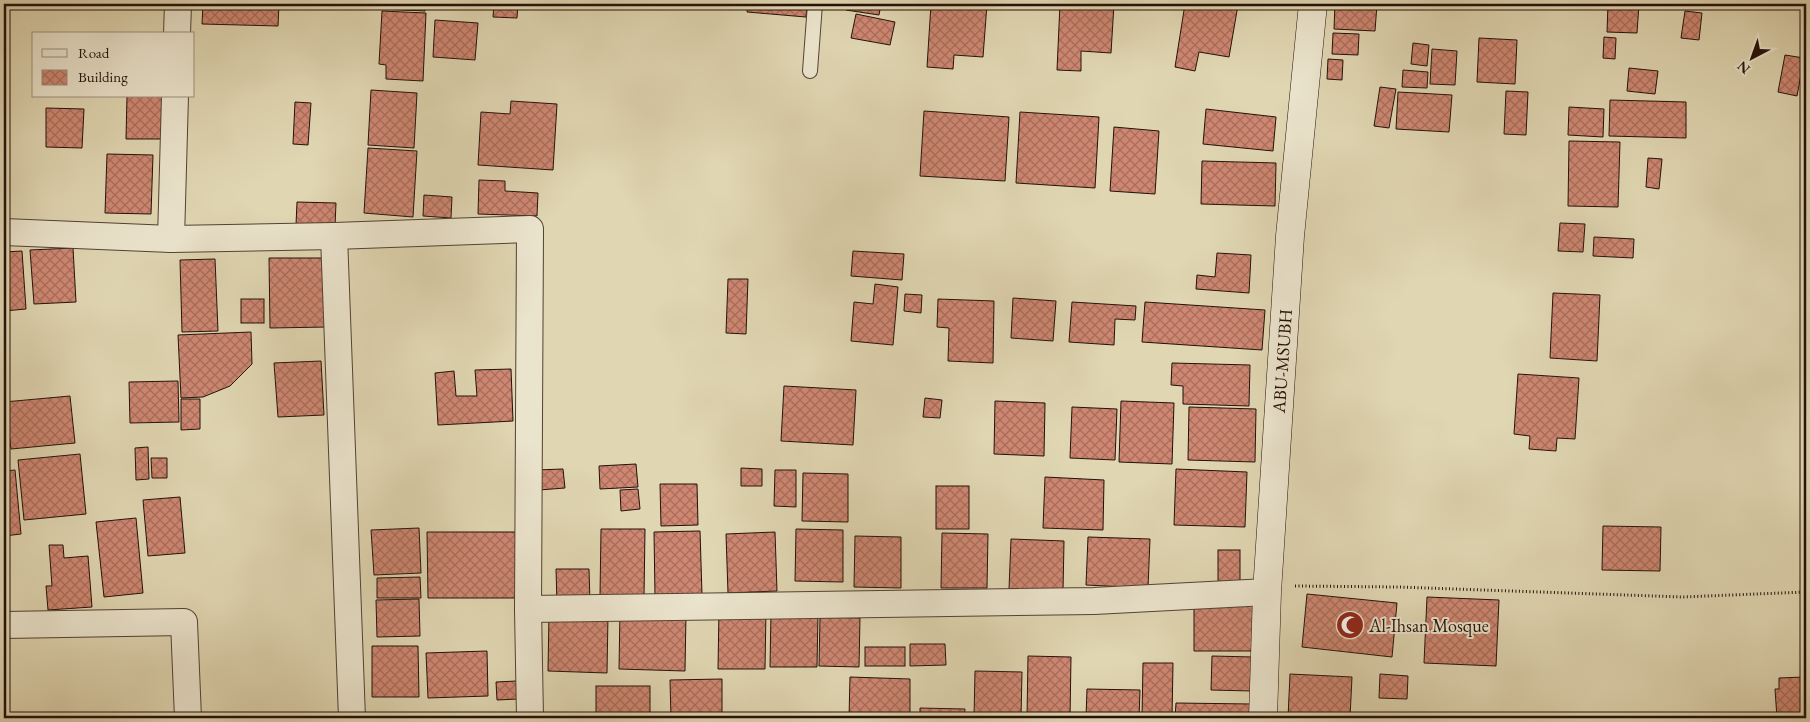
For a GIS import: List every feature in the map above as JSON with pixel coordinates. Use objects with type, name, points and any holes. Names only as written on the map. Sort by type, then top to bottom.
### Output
[{"type":"street","points":[[177,32],[178,4]]},
{"type":"street","name":"ABU-MSUBH","points":[[1263,718],[1267,592],[1290,236],[1313,4]]},
{"type":"street","points":[[170,238],[175,98]]},
{"type":"street","points":[[4,232],[170,238],[334,236],[530,229],[528,608],[530,718]]},
{"type":"street","points":[[334,236],[352,718]]},
{"type":"street","points":[[528,608],[1094,601],[1267,592]]},
{"type":"street","points":[[4,625],[184,622],[188,718]]},
{"type":"lane","points":[[810,71],[816,4]]},
{"type":"path","points":[[1267,592],[1298,585],[1682,597],[1806,592]]},
{"type":"building","points":[[203,4],[279,4],[278,26],[202,24]]},
{"type":"building","points":[[380,4],[425,4],[425,11],[380,9]]},
{"type":"building","points":[[494,4],[518,4],[517,18],[493,17]]},
{"type":"building","points":[[748,4],[807,4],[806,17],[747,12]]},
{"type":"building","points":[[847,4],[881,4],[879,15],[846,10]]},
{"type":"building","points":[[931,4],[987,4],[983,57],[954,55],[953,69],[927,67]]},
{"type":"building","points":[[1060,4],[1114,4],[1111,53],[1081,51],[1081,71],[1057,70]]},
{"type":"building","points":[[1185,4],[1238,5],[1229,57],[1199,52],[1195,71],[1175,67]]},
{"type":"building","points":[[1335,4],[1377,4],[1375,31],[1334,29]]},
{"type":"building","points":[[1608,4],[1639,4],[1637,33],[1607,32]]},
{"type":"building","points":[[1751,4],[1772,4],[1772,8],[1751,7]]},
{"type":"building","points":[[382,11],[426,13],[423,81],[386,79],[386,65],[379,64]]},
{"type":"building","points":[[1685,11],[1702,13],[1699,40],[1681,38]]},
{"type":"building","points":[[856,14],[895,22],[890,45],[851,38]]},
{"type":"building","points":[[435,20],[478,23],[475,60],[433,57]]},
{"type":"building","points":[[1333,33],[1359,34],[1358,55],[1332,54]]},
{"type":"building","points":[[1604,37],[1616,38],[1615,59],[1603,58]]},
{"type":"building","points":[[1479,38],[1517,40],[1515,84],[1477,82]]},
{"type":"building","points":[[1413,43],[1429,45],[1427,66],[1411,64]]},
{"type":"building","points":[[1432,49],[1457,51],[1455,85],[1430,84]]},
{"type":"building","points":[[1785,55],[1804,58],[1797,96],[1778,92]]},
{"type":"building","points":[[1328,59],[1343,60],[1342,80],[1327,79]]},
{"type":"building","points":[[1629,68],[1658,71],[1655,94],[1627,91]]},
{"type":"building","points":[[1403,70],[1428,72],[1427,88],[1402,87]]},
{"type":"building","points":[[1806,74],[1806,126],[1802,125]]},
{"type":"building","points":[[1380,87],[1396,89],[1389,128],[1374,126]]},
{"type":"building","points":[[371,90],[417,93],[414,148],[368,145]]},
{"type":"building","points":[[1506,91],[1528,92],[1526,135],[1504,134]]},
{"type":"building","points":[[1398,92],[1452,95],[1449,132],[1396,129]]},
{"type":"building","points":[[127,98],[164,98],[163,139],[126,139]]},
{"type":"building","points":[[1610,100],[1686,102],[1686,138],[1609,136]]},
{"type":"building","points":[[511,101],[557,104],[553,170],[478,165],[481,112],[510,114]]},
{"type":"building","points":[[295,102],[311,103],[308,145],[293,144]]},
{"type":"building","points":[[1569,107],[1604,109],[1603,137],[1568,135]]},
{"type":"building","points":[[46,108],[84,109],[82,148],[46,147]]},
{"type":"building","points":[[1206,109],[1276,117],[1273,151],[1203,144]]},
{"type":"building","points":[[924,111],[1009,117],[1005,181],[920,176]]},
{"type":"building","points":[[1020,112],[1099,117],[1095,188],[1016,183]]},
{"type":"building","points":[[1114,127],[1159,131],[1155,194],[1110,191]]},
{"type":"building","points":[[1569,141],[1620,142],[1618,207],[1568,206]]},
{"type":"building","points":[[368,148],[417,151],[413,217],[364,213]]},
{"type":"building","points":[[107,154],[153,155],[151,214],[105,213]]},
{"type":"building","points":[[1648,158],[1662,159],[1659,189],[1646,187]]},
{"type":"building","points":[[1202,161],[1276,163],[1275,206],[1201,204]]},
{"type":"building","points":[[479,180],[505,181],[505,191],[538,193],[537,216],[478,214]]},
{"type":"building","points":[[424,195],[452,197],[451,218],[423,216]]},
{"type":"building","points":[[297,202],[336,203],[335,226],[296,225]]},
{"type":"building","points":[[1560,223],[1585,224],[1583,252],[1558,251]]},
{"type":"building","points":[[1594,237],[1634,239],[1633,258],[1593,256]]},
{"type":"building","points":[[73,248],[76,302],[34,304],[30,250]]},
{"type":"building","points":[[22,251],[26,309],[4,311],[4,252]]},
{"type":"building","points":[[853,251],[904,254],[902,280],[851,276]]},
{"type":"building","points":[[1217,253],[1251,255],[1249,293],[1196,289],[1197,275],[1215,277]]},
{"type":"building","points":[[269,258],[327,258],[328,327],[270,328]]},
{"type":"building","points":[[215,259],[218,331],[182,332],[180,260]]},
{"type":"building","points":[[728,279],[748,279],[746,334],[726,333]]},
{"type":"building","points":[[875,284],[898,287],[893,345],[851,341],[854,302],[873,304]]},
{"type":"building","points":[[1553,293],[1600,295],[1597,361],[1550,358]]},
{"type":"building","points":[[905,294],[922,295],[921,313],[904,311]]},
{"type":"building","points":[[1013,298],[1056,301],[1053,341],[1011,338]]},
{"type":"building","points":[[241,299],[264,299],[264,323],[241,323]]},
{"type":"building","points":[[938,299],[994,301],[993,363],[948,361],[949,328],[937,327]]},
{"type":"building","points":[[1072,302],[1136,306],[1135,320],[1115,319],[1114,345],[1069,342]]},
{"type":"building","points":[[1145,302],[1265,310],[1262,350],[1142,342]]},
{"type":"building","points":[[251,332],[252,364],[230,386],[203,397],[181,398],[178,335]]},
{"type":"building","points":[[321,361],[324,415],[278,417],[274,363]]},
{"type":"building","points":[[1172,363],[1250,365],[1249,406],[1183,404],[1183,386],[1171,385]]},
{"type":"building","points":[[511,369],[513,421],[438,425],[435,373],[454,371],[456,396],[477,396],[475,370]]},
{"type":"building","points":[[1518,374],[1579,378],[1575,439],[1557,438],[1556,451],[1529,449],[1530,436],[1514,434]]},
{"type":"building","points":[[178,381],[179,422],[130,423],[129,382]]},
{"type":"building","points":[[784,386],[856,390],[853,445],[781,441]]},
{"type":"building","points":[[70,396],[75,443],[11,449],[7,419],[4,419],[4,402]]},
{"type":"building","points":[[925,398],[942,400],[940,418],[923,417]]},
{"type":"building","points":[[181,399],[200,399],[200,429],[181,430]]},
{"type":"building","points":[[995,401],[1045,403],[1044,456],[994,454]]},
{"type":"building","points":[[1121,401],[1174,403],[1172,464],[1119,462]]},
{"type":"building","points":[[1072,407],[1117,409],[1115,460],[1070,458]]},
{"type":"building","points":[[1189,407],[1256,409],[1255,462],[1188,460]]},
{"type":"building","points":[[148,447],[149,479],[136,480],[135,448]]},
{"type":"building","points":[[80,454],[86,514],[24,520],[18,460]]},
{"type":"building","points":[[151,458],[167,458],[167,478],[152,478]]},
{"type":"building","points":[[636,464],[638,487],[600,489],[599,466]]},
{"type":"building","points":[[741,468],[762,469],[762,486],[741,486]]},
{"type":"building","points":[[563,469],[565,488],[539,490],[537,470]]},
{"type":"building","points":[[1176,469],[1247,472],[1245,527],[1174,525]]},
{"type":"building","points":[[15,470],[21,534],[4,536],[4,471]]},
{"type":"building","points":[[775,470],[796,470],[796,507],[774,506]]},
{"type":"building","points":[[803,473],[848,474],[848,522],[802,521]]},
{"type":"building","points":[[1045,477],[1104,480],[1103,530],[1043,528]]},
{"type":"building","points":[[660,484],[697,484],[698,525],[661,526]]},
{"type":"building","points":[[936,486],[969,486],[969,529],[936,529]]},
{"type":"building","points":[[638,489],[640,509],[621,511],[620,490]]},
{"type":"building","points":[[180,497],[185,553],[148,556],[143,500]]},
{"type":"building","points":[[136,518],[143,593],[104,597],[96,522]]},
{"type":"building","points":[[1603,526],[1661,527],[1660,571],[1602,570]]},
{"type":"building","points":[[419,528],[421,573],[374,575],[371,530]]},
{"type":"building","points":[[601,529],[645,529],[644,597],[600,596]]},
{"type":"building","points":[[796,529],[843,530],[843,582],[795,581]]},
{"type":"building","points":[[700,531],[702,595],[655,596],[654,532]]},
{"type":"building","points":[[427,532],[517,532],[517,598],[428,598]]},
{"type":"building","points":[[775,532],[777,591],[728,593],[726,534]]},
{"type":"building","points":[[942,533],[988,534],[987,588],[941,588]]},
{"type":"building","points":[[855,536],[901,537],[901,588],[854,587]]},
{"type":"building","points":[[1088,537],[1150,539],[1148,588],[1086,585]]},
{"type":"building","points":[[1011,539],[1064,541],[1063,591],[1009,589]]},
{"type":"building","points":[[49,545],[63,545],[64,558],[88,556],[92,607],[48,610],[46,586],[52,586]]},
{"type":"building","points":[[1218,550],[1240,550],[1240,590],[1218,590]]},
{"type":"building","points":[[556,569],[589,569],[590,603],[557,604]]},
{"type":"building","points":[[420,577],[421,598],[377,598],[377,578]]},
{"type":"building","name":"Al-Ihsan Mosque","points":[[1307,594],[1397,603],[1392,657],[1302,647]]},
{"type":"building","points":[[1427,597],[1499,600],[1496,666],[1424,663]]},
{"type":"building","points":[[419,599],[420,636],[377,637],[376,600]]},
{"type":"building","points":[[1194,601],[1257,602],[1257,651],[1194,651]]},
{"type":"building","points":[[719,609],[766,609],[765,669],[718,669]]},
{"type":"building","points":[[620,611],[686,613],[685,671],[619,669]]},
{"type":"building","points":[[771,612],[818,613],[817,667],[770,667]]},
{"type":"building","points":[[549,614],[608,615],[607,673],[548,671]]},
{"type":"building","points":[[820,617],[860,618],[859,667],[819,666]]},
{"type":"building","points":[[910,644],[945,644],[946,665],[910,666]]},
{"type":"building","points":[[372,646],[418,646],[419,697],[372,697]]},
{"type":"building","points":[[865,647],[905,647],[905,666],[865,666]]},
{"type":"building","points":[[487,651],[488,696],[428,698],[426,653]]},
{"type":"building","points":[[1028,656],[1071,657],[1070,718],[1027,718]]},
{"type":"building","points":[[1212,656],[1253,657],[1252,691],[1211,690]]},
{"type":"building","points":[[1143,663],[1173,663],[1172,718],[1142,718]]},
{"type":"building","points":[[975,671],[1022,672],[1021,718],[974,718]]},
{"type":"building","points":[[1290,674],[1352,677],[1350,718],[1288,718]]},
{"type":"building","points":[[1380,674],[1408,676],[1407,699],[1379,698]]},
{"type":"building","points":[[850,677],[910,679],[910,718],[849,718]]},
{"type":"building","points":[[1804,677],[1806,718],[1777,718],[1775,689],[1779,689],[1779,678]]},
{"type":"building","points":[[722,679],[722,718],[671,718],[670,680]]},
{"type":"building","points":[[517,681],[518,699],[497,700],[496,682]]},
{"type":"building","points":[[596,686],[650,686],[650,718],[596,718]]},
{"type":"building","points":[[1087,689],[1140,690],[1139,718],[1086,718]]},
{"type":"building","points":[[1176,703],[1252,704],[1251,718],[1175,718]]},
{"type":"building","points":[[920,708],[965,709],[964,718],[920,718]]},
{"type":"place","name":"Al-Ihsan Mosque","points":[[1350,625]]}]
